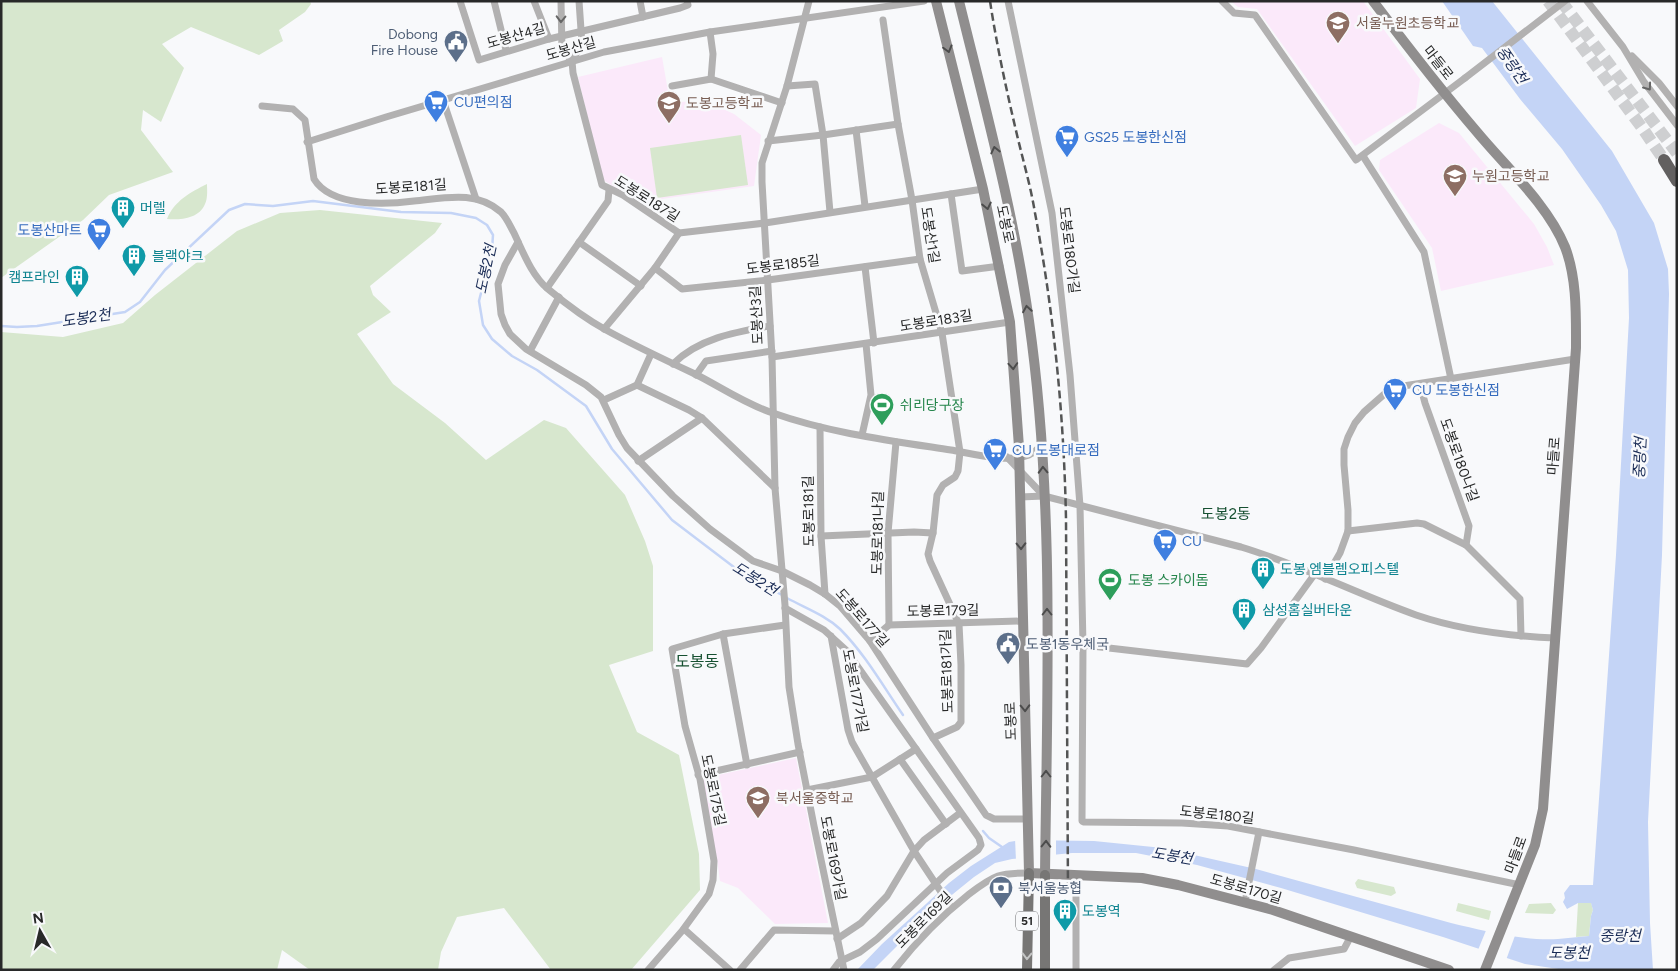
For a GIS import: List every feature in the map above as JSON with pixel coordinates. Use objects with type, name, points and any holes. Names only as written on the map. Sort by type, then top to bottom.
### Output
[{"type":"highway","points":[[1664,160],[1677,181]]},
{"type":"main road","name":"도봉로","points":[[936,1],[983,189],[1010,322],[1020,472],[1029,869],[1026,970]]},
{"type":"main road","name":"도봉로","points":[[959,1],[1020,264],[1029,322],[1042,445],[1047,593],[1045,970]]},
{"type":"main road","name":"마들로","points":[[1373,1],[1445,94],[1543,209],[1560,237],[1569,260],[1574,284],[1576,321],[1575,360],[1542,818],[1535,845],[1520,885],[1486,967]]},
{"type":"main road","name":"도봉로170길","points":[[1029,869],[1142,878],[1178,885],[1245,902],[1449,970]]},
{"type":"street","name":"도봉산4길","points":[[460,1],[479,60],[506,50],[680,8],[688,5],[687,1]]},
{"type":"street","points":[[494,1],[506,50]]},
{"type":"street","points":[[534,1],[549,39]]},
{"type":"street","name":"도봉산4길","points":[[561,1],[562,50],[572,62]]},
{"type":"street","points":[[572,62],[582,44],[578,1]]},
{"type":"street","points":[[640,1],[643,17]]},
{"type":"street","name":"도봉산3길","points":[[785,606],[775,488],[772,354],[762,163],[787,86],[809,1]]},
{"type":"street","name":"도봉산길","points":[[307,142],[629,46],[710,32],[924,1]]},
{"type":"street","name":"도봉로180가길","points":[[1008,1],[1055,230],[1066,326],[1080,506]]},
{"type":"street","points":[[1222,1],[1234,13],[1255,14],[1424,252],[1451,379]]},
{"type":"street","points":[[1359,158],[1565,1]]},
{"type":"street","points":[[1588,1],[1623,46],[1659,83],[1677,106]]},
{"type":"street","name":"도봉산1길","points":[[883,20],[920,259],[942,333],[960,452]]},
{"type":"street","points":[[710,32],[713,54],[711,79]]},
{"type":"street","points":[[1623,46],[1644,82],[1677,125]]},
{"type":"street","name":"도봉로187길","points":[[572,62],[573,73],[602,186],[623,195],[679,233],[765,223],[983,189]]},
{"type":"street","points":[[672,86],[711,79],[782,103]]},
{"type":"street","points":[[787,86],[815,84],[823,135],[830,212]]},
{"type":"street","points":[[443,100],[476,199]]},
{"type":"street","name":"도봉로181길","points":[[262,106],[293,109],[305,120],[313,176],[316,182],[329,194],[340,199],[379,203],[413,202],[450,197],[476,199],[486,202],[504,215],[535,275],[547,288],[604,329],[761,409],[820,427],[896,442],[1008,457]]},
{"type":"street","points":[[768,140],[823,135],[898,124]]},
{"type":"street","points":[[856,130],[865,206]]},
{"type":"street","points":[[547,288],[608,201],[609,190]]},
{"type":"street","points":[[951,194],[962,271],[1000,266]]},
{"type":"street","points":[[604,329],[641,286],[679,233]]},
{"type":"street","name":"도봉로177길","points":[[518,242],[499,280],[498,296],[503,319],[513,338],[530,351],[586,385],[604,400],[619,435],[638,461],[692,514],[753,561],[826,594],[840,606],[870,641],[986,815],[994,819],[1028,821]]},
{"type":"street","points":[[579,242],[641,286]]},
{"type":"street","name":"도봉로185길","points":[[655,268],[682,289],[768,280],[920,259]]},
{"type":"street","points":[[865,267],[874,342]]},
{"type":"street","points":[[530,351],[559,297]]},
{"type":"street","name":"도봉로183길","points":[[772,354],[866,344],[1010,322]]},
{"type":"street","points":[[673,364],[680,357],[694,349],[730,333],[770,326]]},
{"type":"street","points":[[862,435],[871,395],[866,344]]},
{"type":"street","points":[[604,400],[637,385],[651,354]]},
{"type":"street","points":[[696,375],[706,361],[772,354]]},
{"type":"street","points":[[1325,580],[1340,553],[1348,531],[1344,449],[1355,423],[1364,412],[1389,390],[1575,360]]},
{"type":"street","name":"도봉로180나길","points":[[1420,384],[1469,526],[1466,545]]},
{"type":"street","points":[[637,385],[702,418],[775,488]]},
{"type":"street","points":[[638,461],[702,418]]},
{"type":"street","name":"도봉로181길","points":[[820,427],[821,536],[826,594]]},
{"type":"street","name":"도봉로181나길","points":[[889,625],[888,533],[896,442]]},
{"type":"street","points":[[1008,457],[1029,455],[1042,445]]},
{"type":"street","name":"도봉로181가길","points":[[933,738],[957,728],[961,722],[959,624],[928,554],[933,533],[937,495],[943,485],[954,477],[958,471],[960,452]]},
{"type":"street","points":[[1008,457],[1044,496]]},
{"type":"street","points":[[1020,497],[1044,496],[1268,555],[1325,580],[1438,621],[1489,632],[1555,638]]},
{"type":"street","name":"도봉로180길","points":[[1080,506],[1083,645],[1081,818],[1083,822],[1228,826],[1258,835],[1520,885]]},
{"type":"street","points":[[1348,531],[1417,523],[1424,524],[1466,545],[1520,599],[1521,636]]},
{"type":"street","points":[[821,536],[933,533]]},
{"type":"street","points":[[1083,645],[1247,664],[1261,648],[1314,575]]},
{"type":"street","points":[[785,606],[831,636],[846,650],[979,838],[980,848],[947,873],[877,939],[843,965],[833,970]]},
{"type":"street","name":"도봉로169가길","points":[[785,606],[789,687],[807,790],[843,965]]},
{"type":"street","name":"도봉로179길","points":[[870,641],[889,625],[1022,621]]},
{"type":"street","name":"도봉로175길","points":[[648,970],[684,929],[708,894],[713,880],[714,861],[698,775],[685,726],[672,649],[723,634],[785,625]]},
{"type":"street","points":[[723,634],[747,765]]},
{"type":"street","name":"도봉로177가길","points":[[831,636],[848,730],[852,742],[914,851],[950,906]]},
{"type":"street","points":[[807,790],[872,777],[916,749]]},
{"type":"street","points":[[698,775],[800,752]]},
{"type":"street","points":[[900,759],[946,824]]},
{"type":"street","points":[[837,939],[861,923],[887,896],[914,851],[924,840],[960,813]]},
{"type":"street","points":[[1245,902],[1258,835]]},
{"type":"street","name":"도봉로169길","points":[[894,970],[920,938],[950,906],[995,877],[1029,869]]},
{"type":"street","points":[[1076,893],[1076,970]]},
{"type":"street","points":[[684,929],[730,970]]},
{"type":"street","points":[[740,970],[774,930],[835,930]]},
{"type":"street","points":[[1274,970],[1289,958],[1344,949],[1351,936]]},
{"type":"shaded area","name":"서울누원초등학교","points":[[1363,1],[1420,79],[1416,108],[1355,146],[1257,9],[1238,7],[1232,2]]},
{"type":"shaded area","name":"도봉고등학교","points":[[662,57],[670,103],[704,100],[734,114],[761,135],[754,186],[640,202],[603,180],[578,77]]},
{"type":"shaded area","name":"누원고등학교","points":[[1439,123],[1459,133],[1534,224],[1547,247],[1554,265],[1441,291],[1432,248],[1379,170],[1380,160]]},
{"type":"shaded area","name":"북서울중학교","points":[[796,758],[828,923],[775,924],[738,888],[720,881],[700,779]]},
{"type":"green space","points":[[1,1],[310,1],[311,4],[305,12],[279,30],[283,41],[259,55],[191,27],[162,44],[184,68],[161,122],[143,110],[141,130],[173,172],[109,195],[83,220],[1,278]]},
{"type":"green space","points":[[741,135],[748,185],[657,198],[650,148]]},
{"type":"green space","points":[[207,184],[206,202],[198,213],[189,218],[167,219],[179,202]]},
{"type":"green space","points":[[320,210],[442,223],[435,233],[370,286],[373,295],[391,312],[357,334],[393,384],[445,423],[486,460],[544,420],[566,428],[625,495],[645,541],[653,566],[653,651],[609,665],[637,732],[679,755],[699,854],[700,890],[631,970],[551,970],[504,908],[457,917],[441,952],[438,970],[310,970],[282,950],[277,970],[1,970],[1,332],[63,337],[123,323],[155,295],[237,231],[280,213]]},
{"type":"green space","points":[[1358,879],[1394,887],[1396,893],[1391,896],[1357,888],[1355,883]]},
{"type":"green space","points":[[1591,902],[1593,910],[1589,936],[1576,937],[1578,903]]},
{"type":"green space","points":[[1458,903],[1491,911],[1489,920],[1456,911]]},
{"type":"green space","points":[[1551,903],[1556,910],[1553,914],[1525,913],[1529,904]]},
{"type":"water","name":"중랑천","points":[[1442,1],[1492,1],[1612,151],[1654,223],[1668,269],[1669,294],[1662,555],[1648,822],[1653,970],[1565,970],[1525,964],[1281,888],[1197,865],[1136,853],[1072,853],[1012,859],[995,863],[974,877],[932,911],[873,970],[857,970],[882,944],[949,883],[971,866],[1009,842],[1022,840],[1094,841],[1163,848],[1256,869],[1451,923],[1491,932],[1545,939],[1589,936],[1593,910],[1591,903],[1578,903],[1567,909],[1563,902],[1565,898],[1564,893],[1570,885],[1593,885],[1616,555],[1629,318],[1628,270],[1616,231],[1601,205],[1562,149],[1520,99],[1482,48],[1473,46]]},
{"type":"pier","points":[[1015,838],[1056,838],[1056,857],[1016,861]]},
{"type":"pier","points":[[1487,928],[1516,933],[1506,960],[1478,950]]},
{"type":"waterway","name":"도봉2천","points":[[1,326],[37,326],[125,312],[140,302],[165,270],[229,210],[245,204],[273,206],[313,201],[401,212],[451,213],[476,218],[487,225],[493,235],[492,250],[479,301],[483,325],[492,339],[512,356],[537,370],[586,406],[612,449],[672,520],[743,574],[782,595]]},
{"type":"waterway","name":"도봉2천","points":[[787,598],[821,616],[840,629],[866,660],[903,715]]},
{"type":"waterway","name":"도봉2천","points":[[983,831],[1002,847]]},
{"type":"tunnel","points":[[1548,1],[1664,160]]},
{"type":"tunnel","points":[[1561,1],[1677,153]]},
{"type":"railway","points":[[990,1],[1002,70],[1032,194],[1048,289],[1057,365],[1066,519],[1068,893]]},
{"type":"place","name":"서울누원초등학교","points":[[1338,44]]},
{"type":"place","name":"Dobong Fire House","points":[[456,63]]},
{"type":"place","name":"CU편의점","points":[[436,123]]},
{"type":"place","name":"도봉고등학교","points":[[669,124]]},
{"type":"place","name":"GS25 도봉한신점","points":[[1067,158]]},
{"type":"place","name":"누원고등학교","points":[[1455,197]]},
{"type":"place","name":"머렐","points":[[123,229]]},
{"type":"place","name":"도봉산마트","points":[[99,251]]},
{"type":"place","name":"블랙야크","points":[[134,277]]},
{"type":"place","name":"캠프라인","points":[[77,298]]},
{"type":"place","name":"CU 도봉한신점","points":[[1395,411]]},
{"type":"place","name":"쉬리당구장","points":[[882,426]]},
{"type":"place","name":"CU 도봉대로점","points":[[995,471]]},
{"type":"place","name":"CU","points":[[1165,562]]},
{"type":"place","name":"도봉 엠블렘오피스텔","points":[[1263,590]]},
{"type":"place","name":"도봉 스카이돔","points":[[1110,601]]},
{"type":"place","name":"삼성홈실버타운","points":[[1244,631]]},
{"type":"place","name":"도봉1동우체국","points":[[1008,665]]},
{"type":"place","name":"북서울중학교","points":[[758,819]]},
{"type":"place","name":"북서울농협","points":[[1001,909]]},
{"type":"place","name":"도봉역","points":[[1065,932]]},
{"type":"district","name":"도봉2동","points":[[1226,514]]},
{"type":"district","name":"도봉동","points":[[697,661]]},
{"type":"water label","name":"도봉천","points":[[1172,856]]},
{"type":"water label","name":"도봉천","points":[[1569,953]]}]
